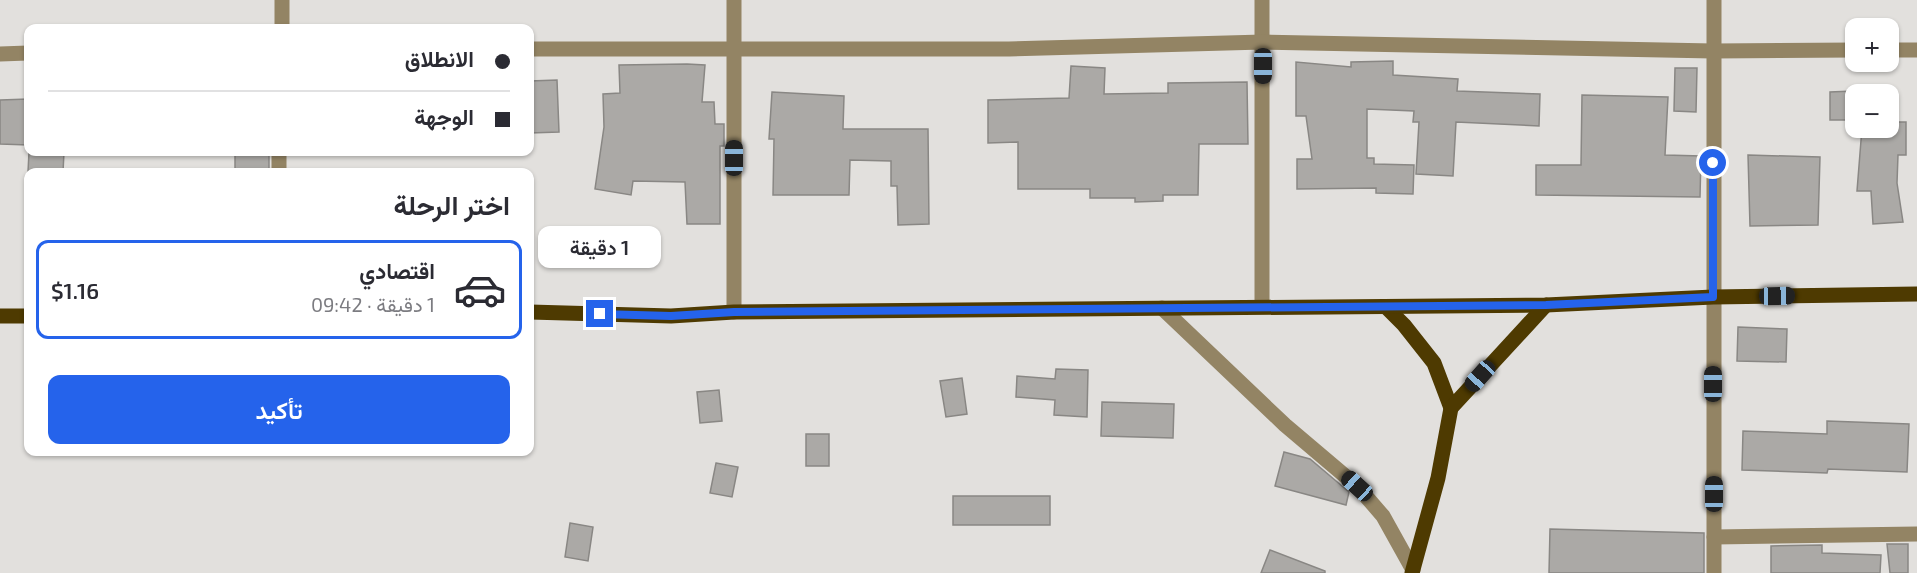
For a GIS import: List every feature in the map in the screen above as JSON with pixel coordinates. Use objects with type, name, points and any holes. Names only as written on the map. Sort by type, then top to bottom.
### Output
[{"type":"main road","points":[[534,312],[671,316],[734,312],[1546,305],[1713,297],[1917,294]]},
{"type":"main road","points":[[1412,571],[1438,478],[1452,408],[1546,305]]},
{"type":"main road","points":[[1386,307],[1404,325],[1434,363],[1452,408]]},
{"type":"main road","points":[[0,316],[24,316]]},
{"type":"street","points":[[282,0],[282,24]]},
{"type":"street","points":[[734,0],[734,312]]},
{"type":"street","points":[[1262,0],[1262,306]]},
{"type":"street","points":[[1714,0],[1714,573]]},
{"type":"street","points":[[534,50],[735,47],[1009,49],[1263,42],[1713,51],[1845,50]]},
{"type":"street","points":[[1899,50],[1917,50]]},
{"type":"street","points":[[0,54],[24,53]]},
{"type":"street","points":[[1162,308],[1285,425],[1357,486],[1383,516],[1412,571]]},
{"type":"street","points":[[1714,537],[1917,534]]},
{"type":"building","points":[[1393,61],[1393,75],[1458,79],[1457,91],[1540,94],[1539,126],[1456,122],[1453,176],[1416,174],[1419,122],[1413,122],[1414,111],[1367,109],[1367,158],[1374,158],[1374,164],[1414,165],[1413,194],[1376,193],[1376,188],[1297,189],[1297,159],[1312,159],[1306,116],[1296,116],[1296,62],[1351,67],[1351,62]]},
{"type":"building","points":[[619,65],[705,65],[702,102],[714,102],[715,124],[724,124],[724,146],[720,146],[720,224],[687,224],[685,182],[633,181],[631,195],[595,189],[604,127],[603,94],[620,93]]},
{"type":"building","points":[[1071,66],[1105,68],[1104,94],[1168,93],[1168,83],[1247,82],[1248,144],[1199,144],[1198,195],[1163,195],[1163,201],[1135,202],[1135,198],[1090,198],[1090,189],[1018,189],[1018,142],[988,143],[988,100],[1069,98]]},
{"type":"building","points":[[1675,68],[1697,68],[1696,112],[1674,111]]},
{"type":"building","points":[[557,80],[559,132],[534,133],[534,81]]},
{"type":"building","points":[[1845,91],[1845,120],[1830,120],[1830,92]]},
{"type":"building","points":[[772,92],[844,96],[843,129],[928,129],[929,224],[898,225],[897,186],[891,186],[891,161],[850,160],[849,195],[773,195],[774,139],[769,139]]},
{"type":"building","points":[[1582,95],[1668,97],[1665,155],[1701,156],[1700,197],[1536,195],[1536,165],[1581,165]]},
{"type":"building","points":[[24,99],[24,145],[0,144],[0,100]]},
{"type":"building","points":[[1899,122],[1906,122],[1906,155],[1898,155],[1897,183],[1903,222],[1873,224],[1871,191],[1857,191],[1861,138],[1899,138]]},
{"type":"building","points":[[1748,155],[1820,157],[1818,225],[1750,226]]},
{"type":"building","points":[[29,156],[64,156],[63,168],[28,168]]},
{"type":"building","points":[[235,156],[269,156],[269,168],[235,168]]},
{"type":"building","points":[[1738,327],[1787,329],[1786,362],[1737,361]]},
{"type":"building","points":[[1056,369],[1088,370],[1087,417],[1054,415],[1055,400],[1016,397],[1017,376],[1055,379]]},
{"type":"building","points":[[962,378],[967,414],[946,417],[940,381]]},
{"type":"building","points":[[719,390],[722,421],[700,423],[697,392]]},
{"type":"building","points":[[1102,402],[1174,404],[1173,438],[1101,436]]},
{"type":"building","points":[[1827,421],[1909,424],[1907,472],[1828,469],[1827,473],[1742,470],[1743,431],[1827,434]]},
{"type":"building","points":[[806,434],[829,434],[829,466],[806,466]]},
{"type":"building","points":[[1284,452],[1310,459],[1349,492],[1346,505],[1275,486]]},
{"type":"building","points":[[716,463],[738,467],[732,497],[710,493]]},
{"type":"building","points":[[953,496],[1050,496],[1050,525],[953,525]]},
{"type":"building","points":[[570,523],[593,527],[588,561],[565,557]]},
{"type":"building","points":[[1550,529],[1704,533],[1704,573],[1549,573]]},
{"type":"building","points":[[1887,544],[1908,544],[1908,573],[1890,573]]},
{"type":"building","points":[[1822,545],[1822,553],[1881,555],[1880,573],[1771,573],[1771,546]]},
{"type":"building","points":[[1270,550],[1325,571],[1325,573],[1261,573]]},
{"type":"route","points":[[600,314],[671,316],[734,312],[1546,305],[1713,297],[1713,163]]}]
